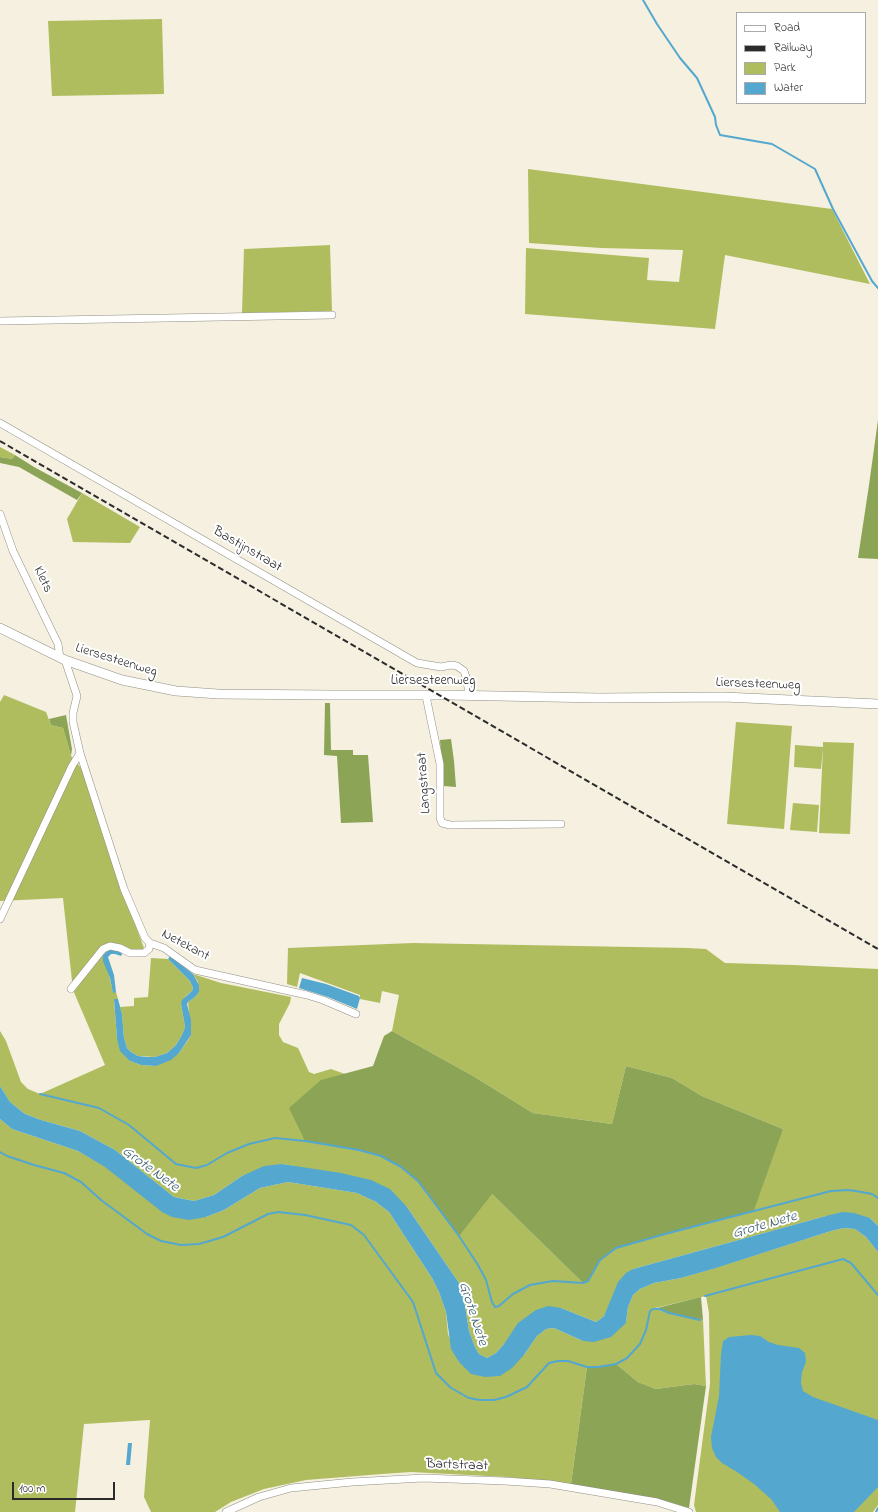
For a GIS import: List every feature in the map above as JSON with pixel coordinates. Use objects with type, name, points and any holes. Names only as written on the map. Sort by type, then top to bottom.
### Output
[{"type":"street","points":[[0,320],[332,315]]},
{"type":"street","name":"Bastijnstraat","points":[[0,422],[417,664],[441,667],[451,665],[458,666],[464,671],[469,696]]},
{"type":"street","name":"Klets","points":[[0,514],[13,551],[58,644],[62,659]]},
{"type":"street","name":"Liersesteenweg","points":[[0,628],[62,659],[122,680],[176,691],[232,694],[598,698],[724,697],[878,704]]},
{"type":"street","name":"Netekant","points":[[62,659],[77,696],[73,713],[73,722],[80,753],[124,889],[145,938],[150,943],[164,948],[195,970],[307,995],[356,1014]]},
{"type":"street","name":"Langstraat","points":[[426,696],[440,764],[440,818],[442,823],[561,824]]},
{"type":"street","points":[[0,919],[72,766],[80,753]]},
{"type":"street","points":[[72,989],[103,949],[110,946],[120,948],[130,953],[144,953],[149,950],[150,943]]},
{"type":"street","name":"Bartstraat","points":[[226,1512],[259,1497],[291,1488],[418,1478],[511,1481],[550,1484],[657,1502],[689,1512]]},
{"type":"green space","points":[[162,19],[164,94],[52,96],[48,21]]},
{"type":"green space","points":[[528,169],[832,209],[870,284],[725,255],[715,329],[525,314],[526,248],[649,258],[647,280],[679,282],[683,250],[601,248],[529,243]]},
{"type":"green space","points":[[330,245],[332,311],[242,313],[244,249]]},
{"type":"green space","points":[[878,420],[878,559],[858,558],[869,485]]},
{"type":"green space","points":[[0,447],[15,455],[12,459],[0,457]]},
{"type":"green space","points":[[15,455],[82,493],[77,500],[19,467],[0,463],[0,457],[12,459]]},
{"type":"green space","points":[[82,493],[140,527],[130,543],[73,542],[67,519]]},
{"type":"green space","points":[[4,695],[46,712],[51,725],[63,728],[71,756],[82,769],[123,892],[144,948],[140,951],[104,953],[113,992],[116,992],[118,999],[114,1000],[117,1039],[130,1061],[141,1065],[156,1066],[179,1053],[191,1035],[188,1002],[199,992],[198,982],[193,974],[221,983],[291,997],[290,1003],[279,1024],[279,1035],[283,1042],[298,1048],[309,1072],[314,1074],[331,1069],[345,1074],[321,1081],[359,1150],[381,1156],[401,1167],[418,1181],[492,1194],[583,1283],[588,1281],[600,1260],[616,1248],[665,1234],[783,1129],[702,1096],[672,1078],[626,1066],[612,1124],[533,1113],[473,1076],[392,1031],[399,995],[382,991],[380,1003],[360,999],[360,995],[300,973],[297,987],[287,984],[288,948],[413,943],[688,948],[706,949],[725,963],[878,969],[878,1226],[870,1218],[826,1216],[633,1269],[604,1316],[596,1322],[561,1308],[504,1344],[496,1353],[487,1358],[479,1354],[469,1331],[459,1283],[407,1207],[294,1166],[282,1164],[242,1176],[214,1195],[194,1201],[174,1197],[115,1150],[80,1131],[25,1114],[10,1102],[0,1086],[0,1031],[6,1041],[21,1082],[28,1089],[40,1094],[105,1065],[73,990],[63,898],[0,901],[0,702]]},
{"type":"green space","points":[[325,703],[330,703],[331,750],[353,750],[353,755],[368,755],[373,822],[341,823],[337,756],[324,755]]},
{"type":"green space","points":[[66,715],[72,749],[71,756],[63,728],[51,725],[49,719]]},
{"type":"green space","points":[[736,722],[792,726],[784,829],[727,824]]},
{"type":"green space","points":[[451,739],[456,787],[443,786],[440,740]]},
{"type":"green space","points":[[823,742],[854,743],[850,834],[819,833],[823,748],[821,769],[794,767],[795,745],[823,747]]},
{"type":"green space","points":[[793,803],[819,805],[817,832],[790,830]]},
{"type":"green space","points":[[151,958],[168,959],[190,981],[193,988],[181,1004],[185,1027],[182,1035],[176,1045],[167,1053],[155,1057],[138,1056],[127,1048],[124,1038],[120,1007],[134,1006],[134,998],[148,997]]},
{"type":"green space","points":[[392,1031],[473,1076],[533,1113],[612,1124],[626,1066],[672,1078],[702,1096],[783,1129],[754,1210],[616,1248],[600,1260],[588,1281],[583,1283],[492,1194],[459,1236],[418,1181],[401,1167],[381,1156],[359,1150],[305,1141],[289,1108],[321,1080],[373,1066],[384,1036]]},
{"type":"green space","points":[[0,1119],[12,1129],[78,1151],[106,1167],[206,1217],[224,1210],[260,1188],[288,1182],[357,1193],[376,1202],[389,1212],[432,1278],[446,1312],[448,1334],[459,1362],[524,1355],[537,1336],[546,1329],[554,1328],[583,1341],[626,1323],[628,1307],[633,1295],[640,1289],[654,1283],[681,1278],[831,1231],[844,1228],[855,1229],[866,1237],[878,1252],[878,1505],[873,1512],[696,1512],[694,1505],[710,1384],[709,1313],[706,1296],[655,1308],[669,1313],[703,1320],[706,1386],[694,1384],[656,1389],[638,1382],[616,1364],[587,1367],[571,1484],[507,1477],[411,1472],[306,1480],[264,1489],[231,1502],[215,1512],[151,1512],[144,1497],[150,1420],[84,1424],[75,1512],[0,1512]]},
{"type":"green space","points":[[701,1297],[703,1320],[669,1313],[660,1309],[653,1309]]},
{"type":"green space","points":[[616,1364],[638,1382],[656,1389],[694,1384],[706,1386],[689,1508],[658,1499],[571,1484],[587,1367]]},
{"type":"water","points":[[109,950],[123,952],[121,956],[111,954],[108,957],[114,975],[116,992],[113,993],[110,978],[103,961],[103,955]]},
{"type":"water","points":[[170,956],[193,974],[199,985],[199,992],[187,1004],[191,1020],[191,1035],[179,1053],[171,1060],[156,1066],[141,1065],[130,1061],[120,1051],[117,1039],[114,999],[118,999],[122,1014],[124,1038],[127,1048],[138,1056],[155,1057],[167,1053],[176,1045],[182,1035],[185,1027],[181,1004],[182,1000],[192,991],[193,988],[190,981],[168,959]]},
{"type":"water","points":[[302,978],[326,984],[359,996],[360,998],[357,1009],[328,997],[299,988]]},
{"type":"water","points":[[0,1086],[10,1102],[25,1114],[80,1131],[115,1150],[174,1197],[194,1201],[214,1195],[242,1176],[264,1166],[282,1164],[341,1173],[371,1180],[390,1189],[407,1207],[459,1283],[469,1331],[479,1354],[487,1358],[496,1353],[504,1344],[518,1323],[536,1310],[548,1306],[561,1308],[596,1322],[604,1316],[618,1282],[626,1273],[633,1269],[826,1216],[842,1212],[854,1213],[870,1218],[878,1226],[878,1252],[866,1237],[855,1229],[844,1228],[716,1268],[681,1278],[654,1283],[640,1289],[633,1295],[628,1307],[626,1323],[611,1337],[594,1342],[583,1341],[554,1328],[546,1329],[537,1336],[524,1355],[512,1368],[500,1376],[485,1377],[471,1374],[459,1362],[451,1349],[446,1312],[432,1278],[389,1212],[376,1202],[357,1193],[288,1182],[260,1188],[224,1210],[206,1217],[189,1220],[172,1217],[162,1212],[105,1167],[78,1151],[12,1129],[0,1119]]},
{"type":"water","points":[[751,1335],[760,1336],[769,1342],[778,1345],[799,1348],[805,1353],[806,1362],[802,1372],[801,1383],[803,1391],[813,1397],[878,1420],[878,1487],[854,1512],[780,1512],[771,1499],[754,1484],[722,1463],[716,1457],[712,1448],[711,1437],[719,1396],[723,1341],[729,1337]]},
{"type":"water","points":[[128,1443],[132,1443],[130,1465],[126,1465]]},
{"type":"waterway","points":[[643,0],[680,58],[697,78],[715,117],[720,135],[772,144],[815,169],[833,209],[872,281],[878,288]]},
{"type":"waterway","name":"Grote Nete","points":[[40,1094],[99,1108],[129,1125],[176,1164],[196,1168],[207,1165],[227,1153],[249,1144],[275,1138],[305,1141],[359,1150],[381,1156],[401,1167],[418,1181],[459,1236],[478,1265],[486,1280],[492,1302],[495,1307],[499,1306],[513,1294],[530,1285],[553,1281],[583,1283],[588,1281],[600,1260],[616,1248],[665,1234],[831,1191],[856,1191],[872,1194],[878,1198]]},
{"type":"waterway","points":[[0,1152],[7,1156],[34,1165],[64,1173],[81,1182],[101,1200],[147,1234],[161,1241],[181,1245],[199,1244],[223,1237],[268,1214],[278,1212],[305,1215],[351,1225],[364,1235],[413,1302],[436,1373],[451,1388],[469,1398],[494,1400],[506,1397],[527,1387],[549,1363],[568,1361],[587,1367],[616,1364],[627,1358],[640,1344],[646,1330],[650,1311],[653,1309],[660,1309],[669,1313],[700,1320]]},
{"type":"waterway","points":[[705,1296],[843,1259],[851,1263],[878,1295]]},
{"type":"waterway","points":[[876,1512],[878,1508]]},
{"type":"railway","points":[[0,441],[878,949]]}]
